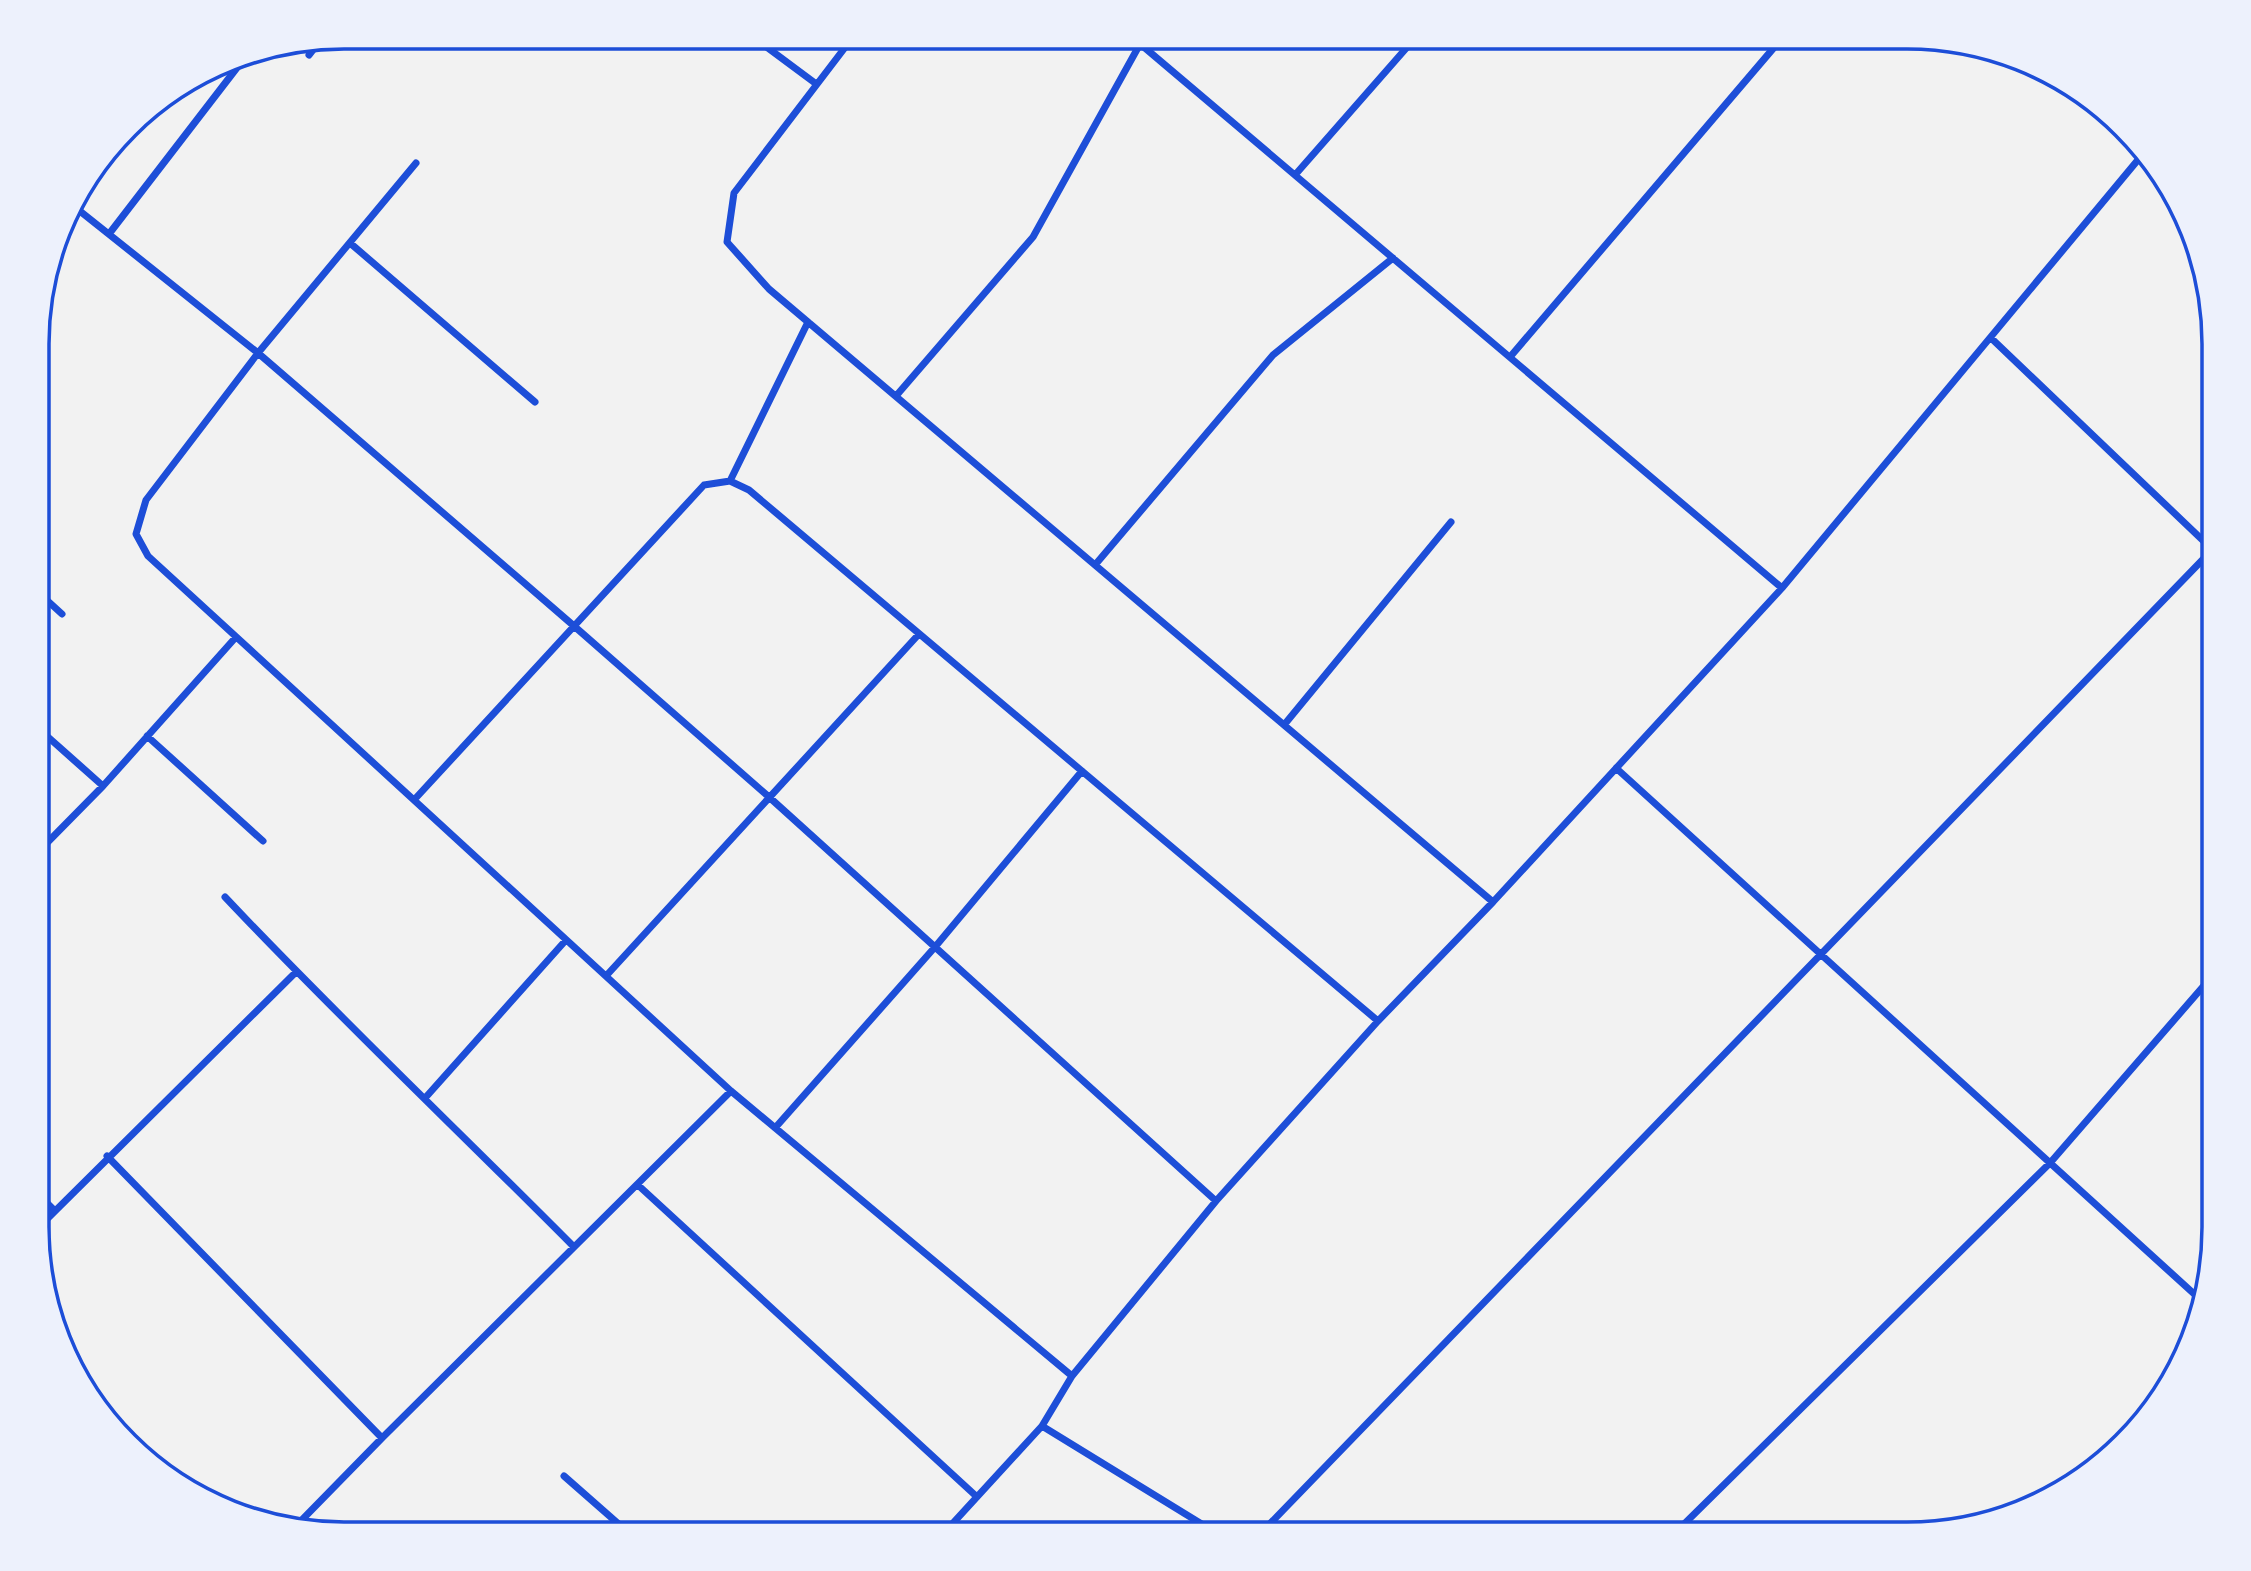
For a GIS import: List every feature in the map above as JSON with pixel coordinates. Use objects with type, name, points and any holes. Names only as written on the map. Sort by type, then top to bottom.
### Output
[{"type":"street","points":[[769,49],[816,83]]},
{"type":"street","points":[[843,49],[734,193],[727,242],[768,289],[1493,902]]},
{"type":"street","points":[[896,396],[1033,237],[1137,49]]},
{"type":"street","points":[[1146,49],[1782,588]]},
{"type":"street","points":[[1295,175],[1405,49]]},
{"type":"street","points":[[1510,357],[1773,49]]},
{"type":"street","points":[[309,55],[312,51]]},
{"type":"street","points":[[109,234],[236,69]]},
{"type":"street","points":[[953,1522],[1042,1426],[1072,1376],[1216,1201],[1378,1021],[1493,902],[1782,588],[2138,160]]},
{"type":"street","points":[[416,163],[258,354],[146,500],[136,534],[148,556],[731,1091],[1072,1376]]},
{"type":"street","points":[[80,211],[258,354],[574,626],[769,797],[1216,1201]]},
{"type":"street","points":[[350,243],[535,402]]},
{"type":"street","points":[[1095,565],[1273,355],[1393,258]]},
{"type":"street","points":[[730,481],[808,322]]},
{"type":"street","points":[[1991,338],[2202,539]]},
{"type":"street","points":[[414,800],[704,485],[730,481],[749,490],[1378,1021]]},
{"type":"street","points":[[1284,724],[1451,522]]},
{"type":"street","points":[[1272,1522],[2202,561]]},
{"type":"street","points":[[49,602],[62,614]]},
{"type":"street","points":[[606,976],[919,634]]},
{"type":"street","points":[[49,841],[103,786],[236,637]]},
{"type":"street","points":[[147,736],[262,841]]},
{"type":"street","points":[[49,738],[103,786]]},
{"type":"street","points":[[1616,768],[2194,1294]]},
{"type":"street","points":[[775,1128],[936,947],[1083,771]]},
{"type":"street","points":[[225,897],[296,972],[426,1097],[574,1247]]},
{"type":"street","points":[[426,1097],[566,940]]},
{"type":"street","points":[[49,1216],[296,972]]},
{"type":"street","points":[[1686,1522],[2050,1163],[2202,988]]},
{"type":"street","points":[[303,1519],[574,1247],[639,1186],[731,1091]]},
{"type":"street","points":[[107,1156],[382,1438]]},
{"type":"street","points":[[639,1186],[976,1496]]},
{"type":"street","points":[[49,1205],[54,1210]]},
{"type":"street","points":[[1042,1426],[1198,1522]]},
{"type":"street","points":[[564,1476],[616,1522]]}]
